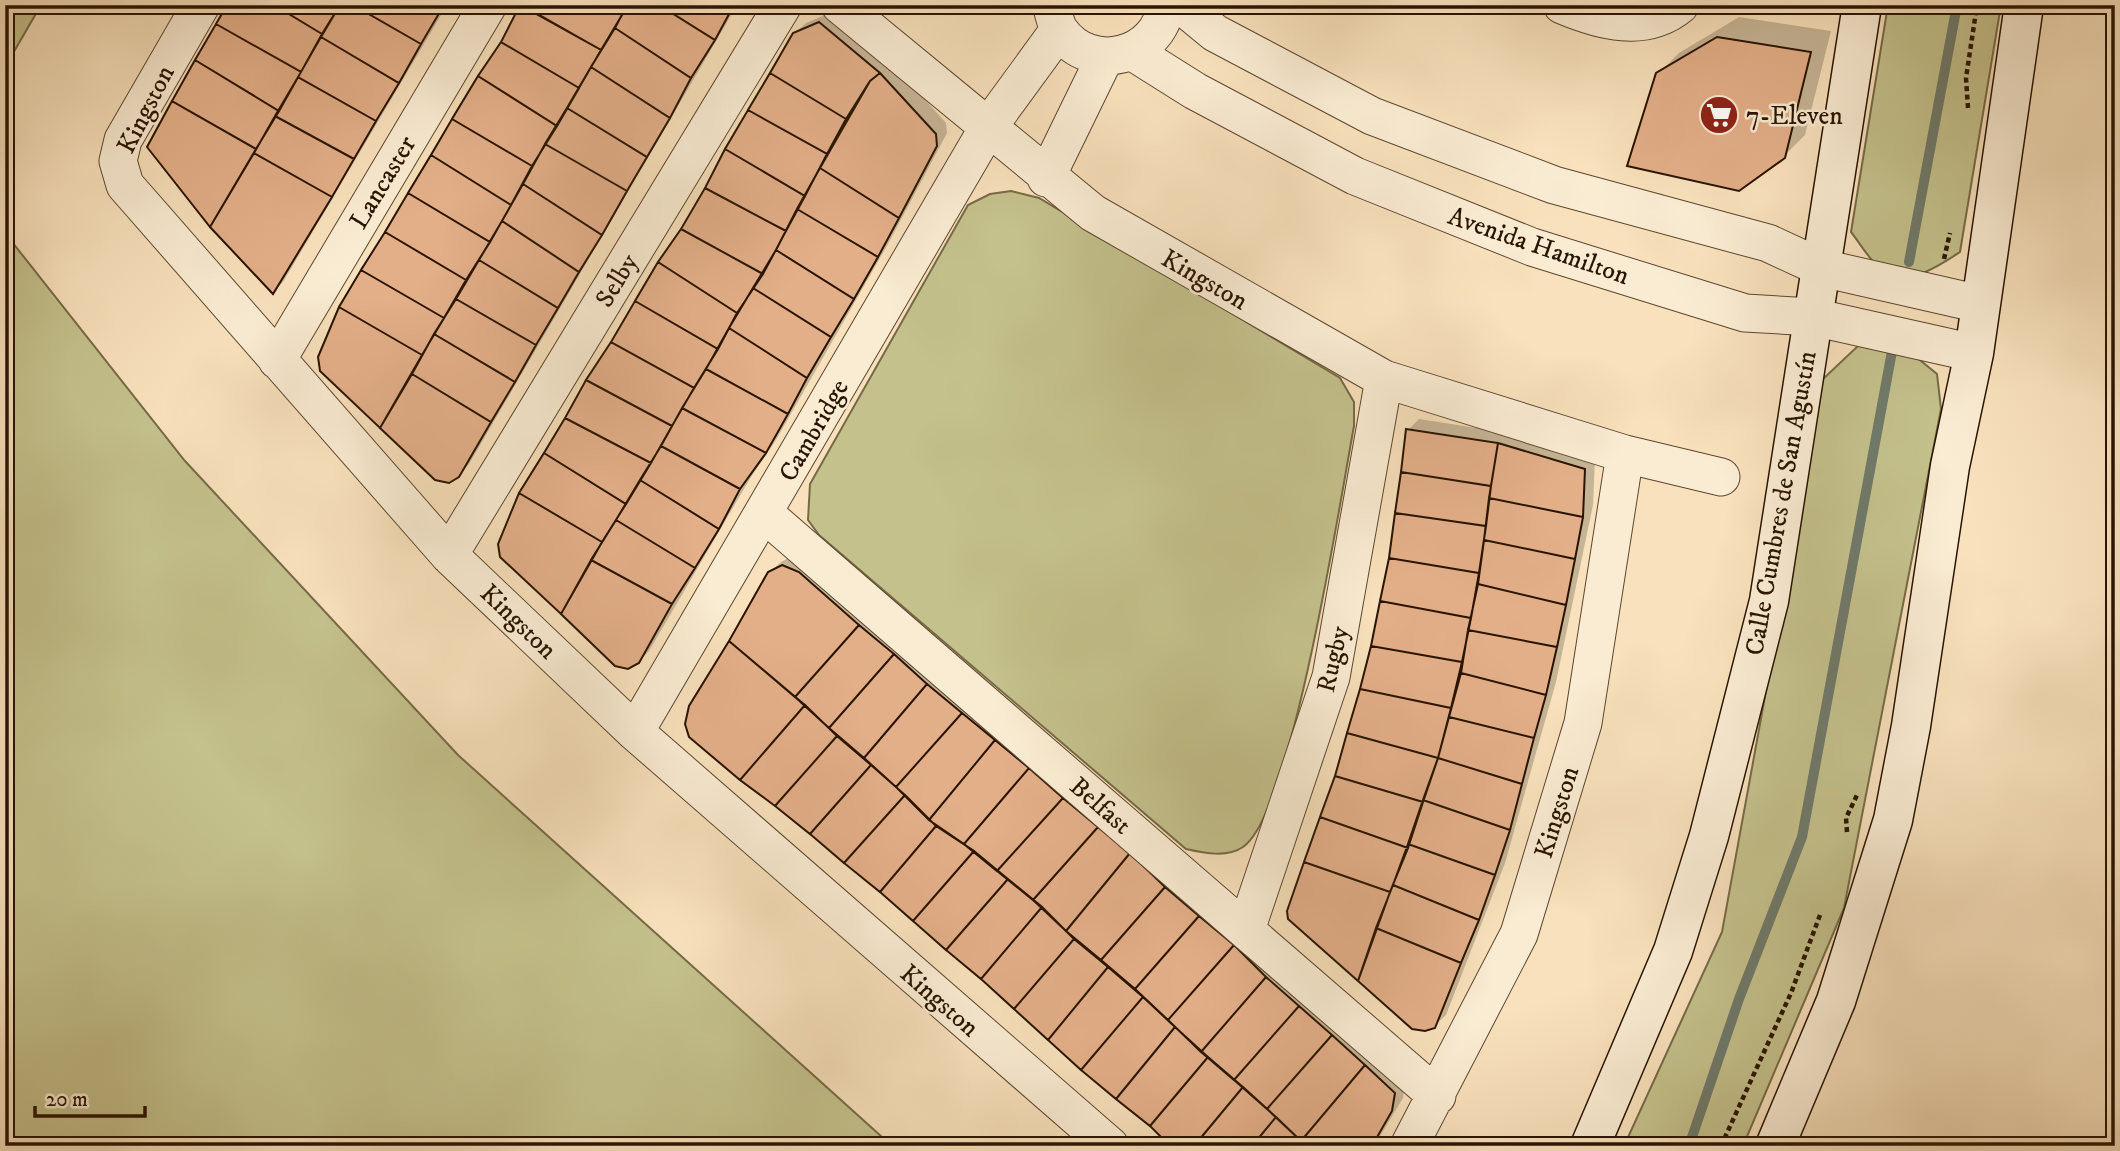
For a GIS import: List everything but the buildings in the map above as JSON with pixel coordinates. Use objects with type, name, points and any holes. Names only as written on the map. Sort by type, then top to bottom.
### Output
[{"type":"street","name":"Kingston","points":[[201,5],[124,140],[118,161],[125,185],[449,555],[635,732],[1110,1146]]},
{"type":"street","name":"Lancaster","points":[[277,360],[488,5]]},
{"type":"street","name":"Selby","points":[[449,555],[783,5]]},
{"type":"street","name":"Kingston","points":[[839,5],[1093,213],[1384,379],[1625,454],[1721,477]]},
{"type":"street","points":[[1046,177],[1119,55],[1152,38],[1164,18],[1166,5]]},
{"type":"street","points":[[1181,5],[1215,33],[1372,116],[1554,186],[1768,243],[1822,268],[1936,297],[1980,304]]},
{"type":"street","points":[[1562,5],[1617,21],[1643,23],[1661,19],[1680,5]]},
{"type":"street","name":"Calle Cumbres de San Agustín","points":[[1590,1146],[1673,951],[1709,836],[1769,601],[1862,5]]},
{"type":"street","points":[[1775,1146],[1836,1001],[1892,820],[1911,726],[1950,466],[1974,353],[2024,5]]},
{"type":"street","name":"Cambridge","points":[[635,732],[765,514],[989,126],[1055,18]]},
{"type":"street","name":"Avenida Hamilton","points":[[1055,18],[1079,49],[1119,55],[1195,91],[1355,176],[1532,247],[1745,313],[1813,317],[1974,353]]},
{"type":"street","name":"Rugby","points":[[1247,930],[1331,677],[1384,379]]},
{"type":"street","name":"Kingston","points":[[1409,1146],[1520,934],[1583,723],[1625,454]]},
{"type":"street","name":"Belfast","points":[[765,514],[1437,1096]]},
{"type":"path","points":[[1969,115],[1966,78],[1977,5]]},
{"type":"path","points":[[1936,297],[1950,231]]},
{"type":"path","points":[[1848,841],[1846,818],[1861,787]]},
{"type":"path","points":[[1721,1146],[1791,993],[1825,902]]},
{"type":"shaded area","points":[[5,5],[41,5],[5,67]]},
{"type":"shaded area","points":[[1888,5],[2001,5],[1960,252],[1923,273],[1903,277],[1883,271],[1851,232]]},
{"type":"shaded area","points":[[1011,191],[1039,198],[1340,378],[1354,402],[1354,426],[1338,516],[1296,718],[1279,777],[1261,823],[1243,847],[1230,853],[1215,854],[1186,849],[819,535],[808,520],[810,484],[968,205],[990,194]]},
{"type":"shaded area","points":[[5,233],[185,461],[458,755],[892,1146],[5,1146]]},
{"type":"shaded area","points":[[1860,344],[1910,352],[1937,374],[1941,409],[1844,908],[1743,1146],[1624,1146],[1722,932],[1823,379]]},
{"type":"waterway","points":[[1909,262],[1957,5]]},
{"type":"waterway","points":[[1689,1146],[1739,999],[1802,837],[1893,346]]},
{"type":"place","name":"7-Eleven","points":[[1719,115]]}]
